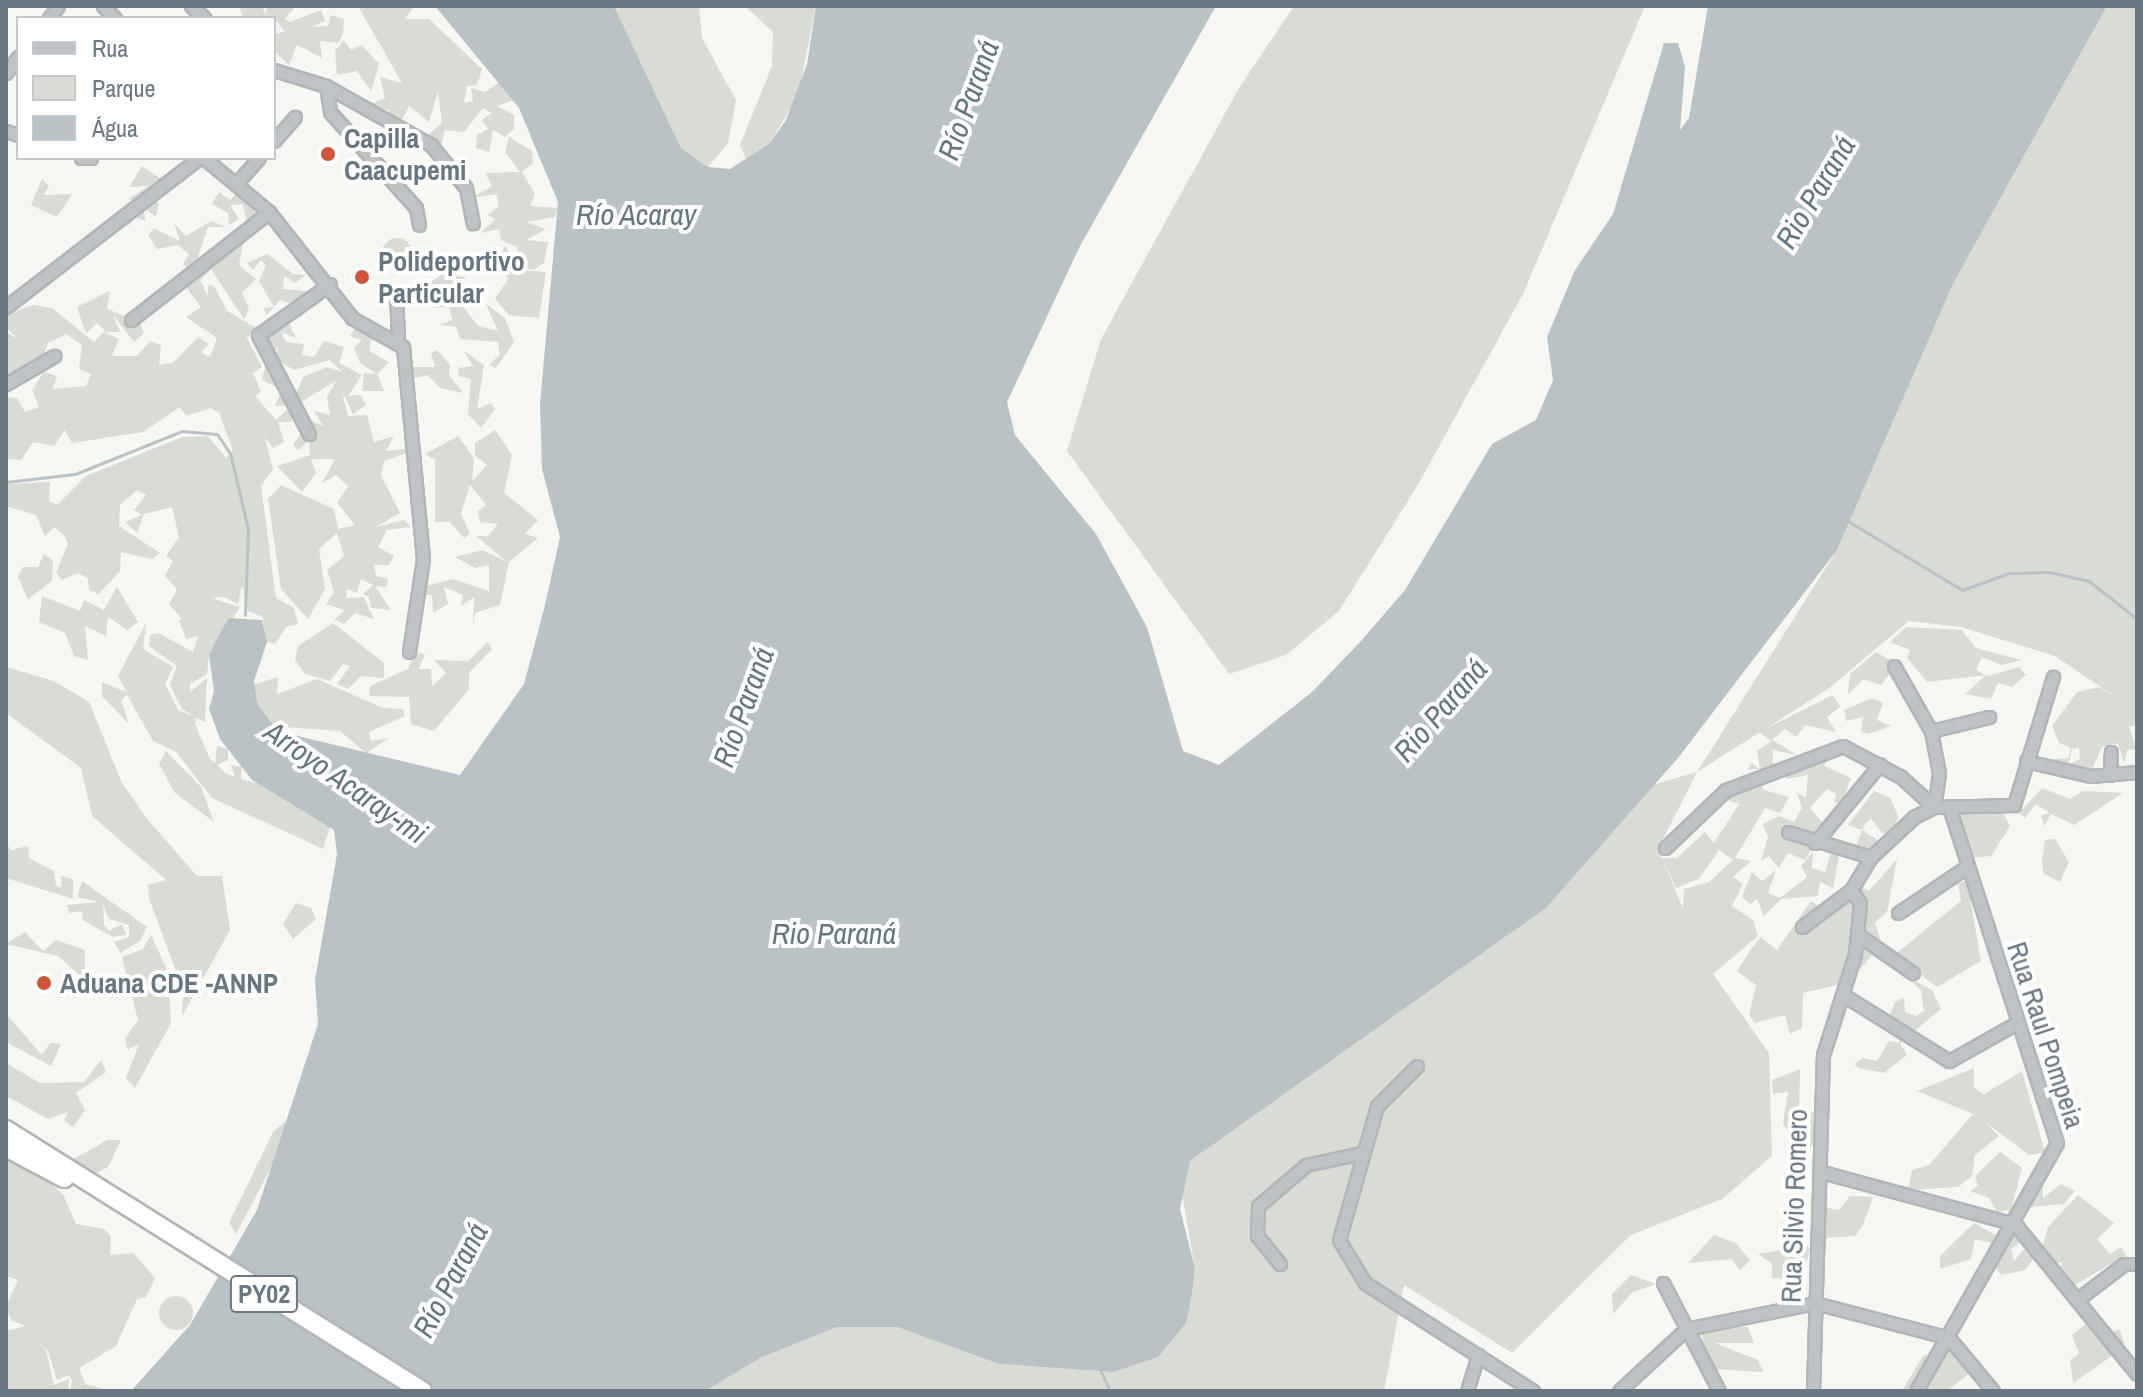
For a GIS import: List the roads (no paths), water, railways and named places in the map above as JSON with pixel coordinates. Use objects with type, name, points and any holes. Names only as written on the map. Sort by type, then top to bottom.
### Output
[{"type":"highway","name":"PY02","points":[[6,1130],[49,1164],[422,1391]]},
{"type":"highway","name":"PY02","points":[[6,1147],[49,1164]]},
{"type":"street","points":[[276,71],[326,86],[448,160],[466,188],[473,223]]},
{"type":"street","points":[[326,86],[330,112],[416,208],[419,225]]},
{"type":"street","points":[[276,139],[295,117]]},
{"type":"street","points":[[6,307],[199,160]]},
{"type":"street","points":[[205,160],[269,212],[330,284],[352,318],[398,340]]},
{"type":"street","points":[[236,184],[257,160]]},
{"type":"street","points":[[131,320],[269,212]]},
{"type":"street","points":[[309,434],[258,335],[330,284]]},
{"type":"street","points":[[396,292],[398,340],[414,417],[423,559],[409,652]]},
{"type":"street","points":[[6,384],[54,356]]},
{"type":"street","points":[[1894,666],[1931,731],[1939,773],[1934,807]]},
{"type":"street","points":[[1802,927],[1851,890],[1871,857],[1902,825],[1934,807],[2014,805],[2053,677]]},
{"type":"street","points":[[1931,731],[1989,717]]},
{"type":"street","points":[[1665,848],[1734,786],[1843,746],[1880,764],[1934,807]]},
{"type":"street","points":[[2110,775],[2111,752]]},
{"type":"street","points":[[2026,761],[2110,775],[2137,772]]},
{"type":"street","points":[[1815,843],[1880,764]]},
{"type":"street","name":"Rua Raul Pompeia","points":[[1916,1391],[2015,1224],[2057,1143],[2015,1024],[1949,806]]},
{"type":"street","points":[[1788,832],[1815,843],[1871,857]]},
{"type":"street","points":[[1898,913],[1968,866]]},
{"type":"street","name":"Rua Silvio Romero","points":[[1813,1391],[1822,1172],[1823,1055],[1845,996],[1857,934],[1860,903],[1851,890]]},
{"type":"street","points":[[1857,934],[1913,973]]},
{"type":"street","points":[[1845,996],[1949,1061],[2015,1024]]},
{"type":"street","points":[[1417,1066],[1377,1106],[1361,1153],[1339,1240],[1354,1272],[1412,1316],[1533,1391]]},
{"type":"street","points":[[1280,1264],[1257,1236],[1258,1206],[1306,1165],[1361,1153]]},
{"type":"street","points":[[1822,1172],[2015,1224],[2137,1374]]},
{"type":"street","points":[[2078,1299],[2124,1264],[2137,1264]]},
{"type":"street","points":[[1663,1283],[1719,1391]]},
{"type":"street","points":[[1619,1391],[1686,1329],[1815,1303],[1949,1338],[1993,1391]]},
{"type":"street","points":[[1467,1391],[1478,1355]]},
{"type":"water","name":"Rio Paraná","points":[[435,6],[614,6],[681,148],[708,167],[730,169],[770,143],[786,120],[807,64],[816,6],[1216,6],[1080,246],[1007,402],[1015,435],[1096,534],[1147,627],[1183,751],[1219,765],[1312,692],[1361,641],[1405,590],[1492,444],[1536,420],[1553,380],[1547,337],[1575,270],[1613,214],[1664,43],[1678,43],[1685,67],[1680,130],[1689,118],[1708,6],[2107,6],[1953,284],[1837,550],[1678,758],[1546,908],[1190,1161],[1180,1209],[1195,1268],[1192,1293],[1186,1323],[1158,1357],[1113,1372],[999,1364],[897,1327],[837,1327],[760,1358],[705,1391],[131,1391],[190,1325],[257,1210],[318,1024],[315,980],[337,854],[334,830],[252,780],[220,739],[209,709],[214,691],[209,655],[220,633],[229,618],[262,620],[267,642],[254,681],[257,703],[277,731],[460,775],[524,684],[560,537],[542,469],[540,404],[558,202],[519,108]]},
{"type":"waterway","name":"Arroyo Acaray-mi","points":[[6,482],[75,474],[182,431],[217,434],[230,453],[248,529],[245,615]]},
{"type":"waterway","points":[[1848,521],[1962,590],[2009,573],[2049,572],[2089,581],[2137,619]]},
{"type":"waterway","points":[[1100,1369],[1110,1391]]},
{"type":"place","name":"Capilla Caacupemi","points":[[328,154]]},
{"type":"place","name":"Polideportivo Particular","points":[[362,277]]},
{"type":"place","name":"Aduana CDE -ANNP","points":[[44,983]]},
{"type":"water label","name":"Río Paraná","points":[[968,100]]},
{"type":"water label","name":"Río Acaray","points":[[636,214]]},
{"type":"water label","name":"Río Paraná","points":[[743,707]]},
{"type":"water label","name":"Río Paraná","points":[[450,1280]]}]
